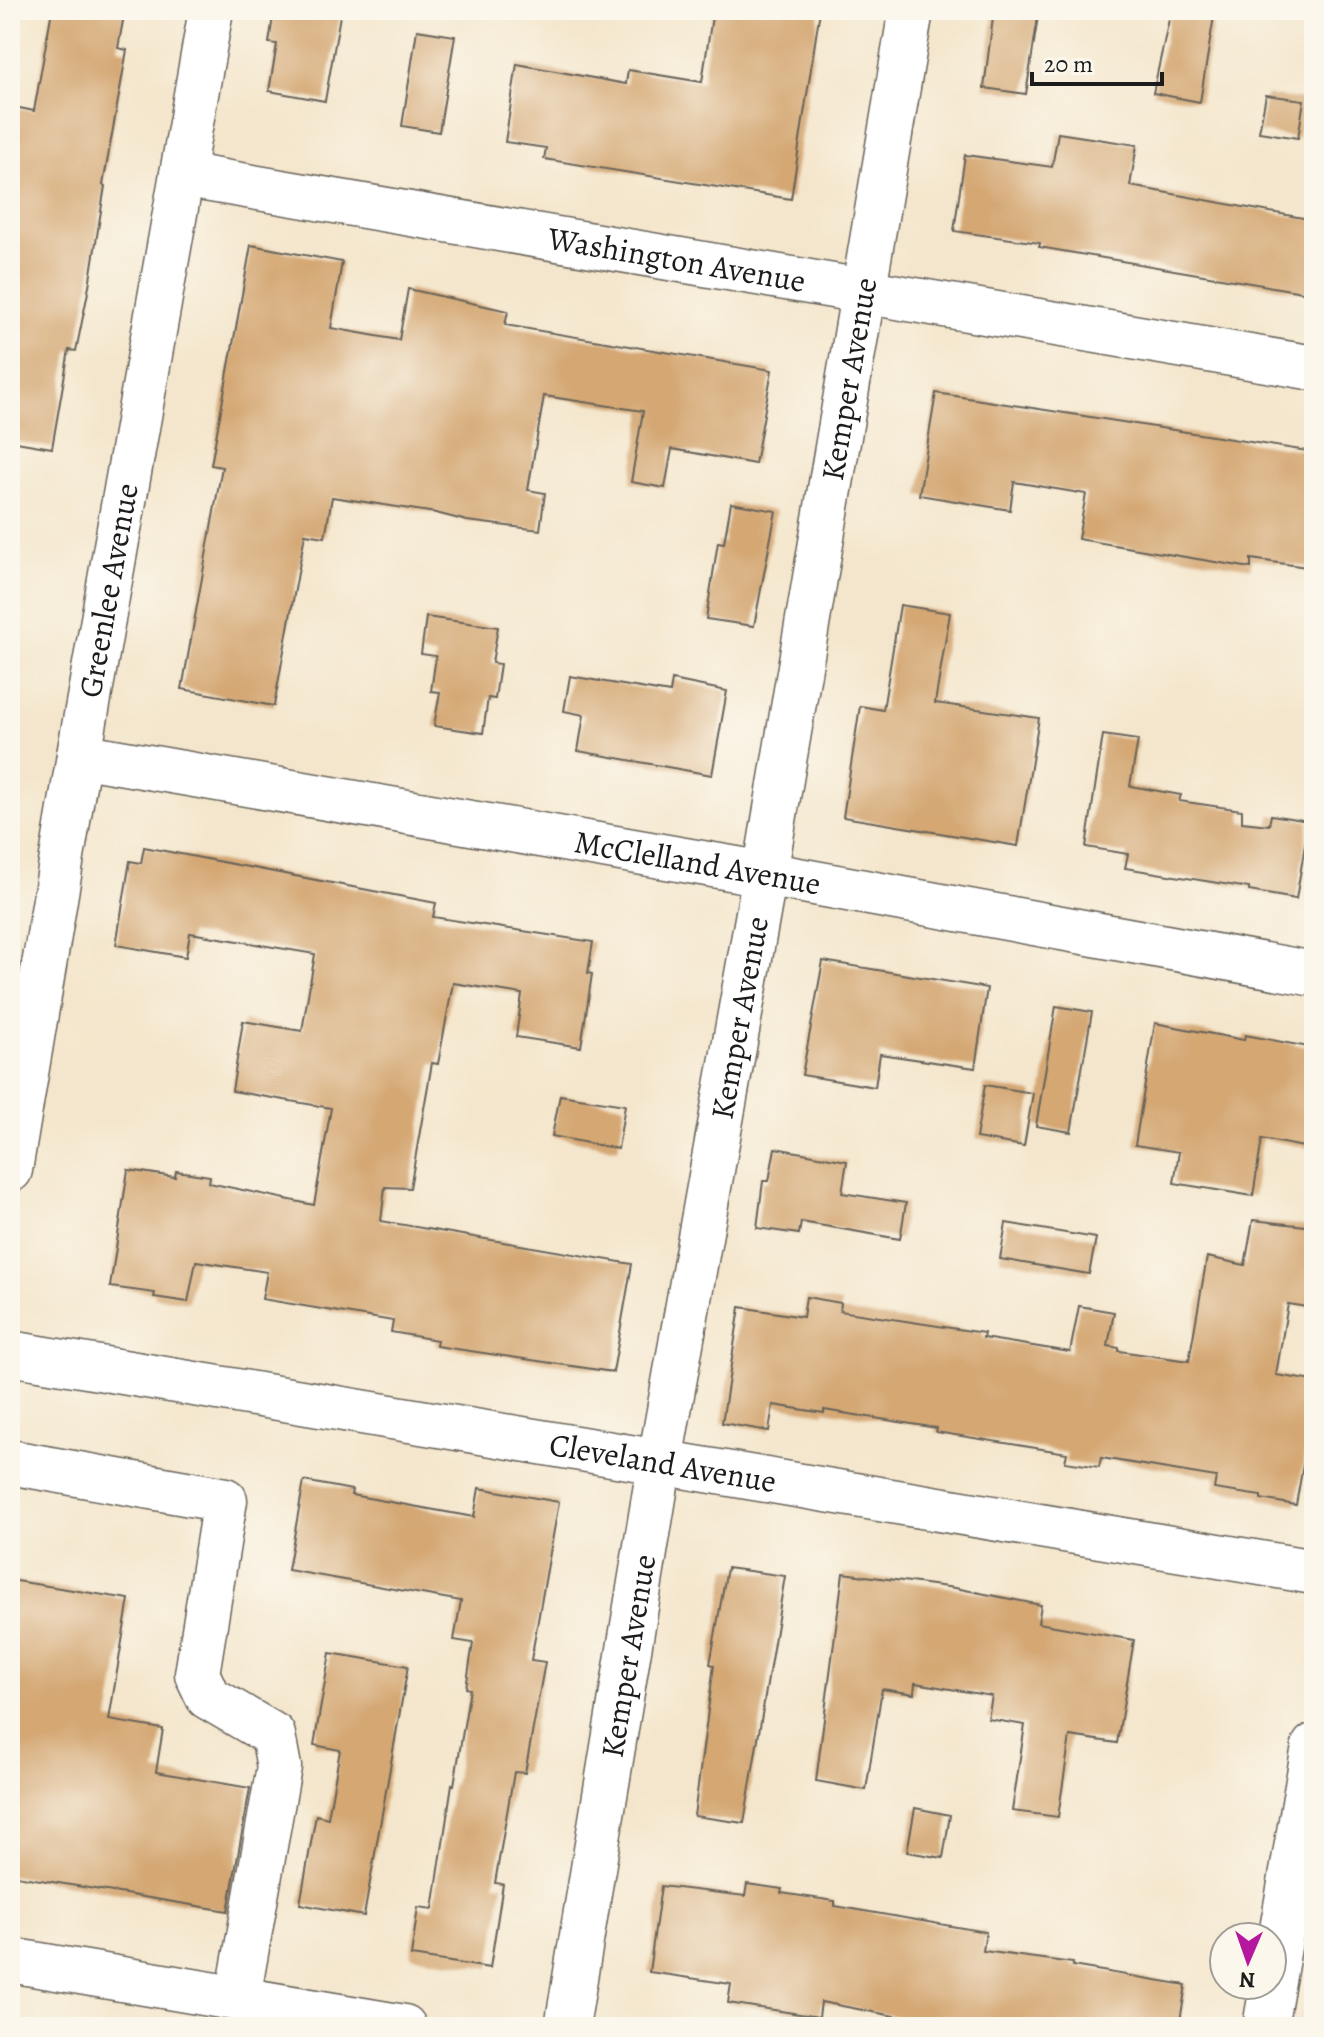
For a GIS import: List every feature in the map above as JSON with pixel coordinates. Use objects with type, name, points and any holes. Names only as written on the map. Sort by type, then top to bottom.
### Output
[{"type":"street","name":"Greenlee Avenue","points":[[10,1170],[79,755],[211,10]]},
{"type":"street","name":"Kemper Avenue","points":[[567,2027],[660,1461],[765,874],[911,10]]},
{"type":"street","name":"Washington Avenue","points":[[182,175],[1314,368]]},
{"type":"street","name":"McClelland Avenue","points":[[79,755],[765,874],[1314,974]]},
{"type":"street","name":"Cleveland Avenue","points":[[10,1353],[1314,1572]]},
{"type":"street","points":[[10,1462],[225,1500],[197,1674],[208,1697],[273,1735],[279,1767],[238,1998]]},
{"type":"street","points":[[1265,2027],[1314,1746]]},
{"type":"street","points":[[10,1960],[402,2027]]},
{"type":"building","points":[[52,10],[125,10],[118,48],[127,50],[88,292],[76,351],[69,350],[52,448],[10,441],[10,106],[34,111]]},
{"type":"building","points":[[274,10],[341,10],[325,101],[269,91],[277,44],[269,43]]},
{"type":"building","points":[[713,10],[820,10],[791,199],[544,159],[546,148],[505,142],[517,64],[626,84],[628,70],[702,82]]},
{"type":"building","points":[[994,10],[1039,10],[1026,94],[984,88]]},
{"type":"building","points":[[1171,10],[1215,10],[1200,102],[1153,93]]},
{"type":"building","points":[[417,30],[455,36],[439,132],[402,126]]},
{"type":"building","points":[[1266,95],[1304,100],[1298,138],[1259,132]]},
{"type":"building","points":[[1058,133],[1137,145],[1130,186],[1314,220],[1314,294],[1039,247],[1040,243],[954,231],[965,155],[1052,167]]},
{"type":"building","points":[[251,245],[342,262],[331,328],[399,340],[408,289],[508,311],[505,325],[772,370],[755,464],[672,449],[665,488],[631,482],[643,411],[544,396],[528,490],[545,493],[540,530],[467,521],[436,513],[332,497],[325,537],[305,534],[274,706],[182,689],[222,467],[211,465]]},
{"type":"building","points":[[936,393],[1314,452],[1314,568],[1251,559],[1251,568],[1078,539],[1086,494],[1014,482],[1010,510],[919,495]]},
{"type":"building","points":[[731,503],[776,511],[754,626],[706,619],[718,542],[724,543]]},
{"type":"building","points":[[900,605],[950,613],[935,703],[1039,718],[1018,846],[843,817],[860,706],[883,710]]},
{"type":"building","points":[[426,617],[498,627],[492,663],[500,664],[495,699],[488,698],[483,733],[434,726],[440,692],[431,691],[436,656],[421,654]]},
{"type":"building","points":[[570,676],[670,693],[672,680],[727,691],[712,775],[578,751],[584,715],[564,711]]},
{"type":"building","points":[[1103,735],[1138,740],[1130,786],[1181,795],[1179,801],[1242,810],[1242,822],[1269,825],[1271,815],[1309,821],[1296,899],[1249,891],[1249,888],[1125,868],[1128,854],[1086,847]]},
{"type":"building","points":[[144,847],[436,903],[433,917],[593,942],[588,973],[592,974],[581,1047],[516,1037],[522,994],[453,983],[438,1064],[432,1063],[410,1188],[385,1187],[381,1221],[632,1264],[613,1372],[436,1346],[437,1340],[391,1332],[393,1321],[262,1299],[267,1272],[196,1261],[188,1302],[154,1297],[155,1293],[110,1287],[128,1170],[175,1177],[176,1171],[210,1176],[209,1183],[314,1205],[331,1108],[232,1091],[243,1021],[302,1031],[315,954],[190,933],[186,957],[116,945],[130,861],[141,863]]},
{"type":"building","points":[[823,961],[987,988],[975,1068],[880,1054],[875,1087],[802,1075]]},
{"type":"building","points":[[1056,1006],[1092,1012],[1071,1132],[1036,1126]]},
{"type":"building","points":[[1155,1023],[1244,1040],[1245,1035],[1314,1048],[1314,1149],[1262,1139],[1253,1196],[1174,1183],[1179,1152],[1135,1145]]},
{"type":"building","points":[[985,1085],[1033,1093],[1024,1146],[976,1138]]},
{"type":"building","points":[[560,1095],[625,1105],[618,1149],[552,1136]]},
{"type":"building","points":[[775,1148],[847,1161],[842,1193],[906,1203],[900,1239],[801,1222],[799,1234],[757,1228],[763,1181],[769,1181]]},
{"type":"building","points":[[1253,1220],[1314,1227],[1314,1308],[1288,1304],[1276,1375],[1314,1381],[1314,1402],[1296,1505],[1214,1489],[1216,1477],[1101,1458],[1099,1467],[1065,1462],[1067,1453],[824,1410],[824,1413],[773,1405],[769,1431],[722,1423],[740,1307],[803,1317],[806,1297],[841,1303],[840,1311],[984,1333],[983,1338],[1070,1352],[1079,1306],[1114,1312],[1108,1346],[1119,1348],[1119,1351],[1189,1361],[1207,1257],[1245,1265]]},
{"type":"building","points":[[1006,1223],[1096,1238],[1089,1274],[1000,1259]]},
{"type":"building","points":[[304,1481],[352,1490],[351,1495],[474,1517],[479,1488],[559,1502],[531,1660],[545,1662],[525,1773],[514,1772],[495,1883],[503,1884],[490,1968],[411,1956],[418,1907],[433,1909],[470,1689],[466,1688],[473,1643],[454,1640],[461,1601],[288,1570]]},
{"type":"building","points":[[727,1568],[785,1576],[744,1823],[694,1816],[714,1665],[710,1664]]},
{"type":"building","points":[[843,1573],[955,1588],[1041,1605],[1038,1623],[1134,1640],[1117,1743],[1070,1736],[1058,1817],[1012,1811],[1025,1725],[988,1719],[992,1696],[915,1683],[914,1694],[882,1689],[866,1790],[816,1781]]},
{"type":"building","points":[[10,1580],[129,1599],[109,1720],[163,1729],[156,1772],[250,1788],[228,1911],[10,1875]]},
{"type":"building","points":[[330,1653],[408,1666],[364,1916],[300,1904],[316,1815],[328,1818],[340,1750],[314,1745]]},
{"type":"building","points":[[915,1808],[950,1815],[943,1858],[907,1852]]},
{"type":"building","points":[[747,1884],[835,1901],[835,1906],[986,1932],[983,1951],[1073,1963],[1072,1966],[1186,1985],[1179,2027],[951,2027],[821,2002],[819,2017],[728,2003],[731,1984],[649,1972],[661,1886],[745,1896]]}]
